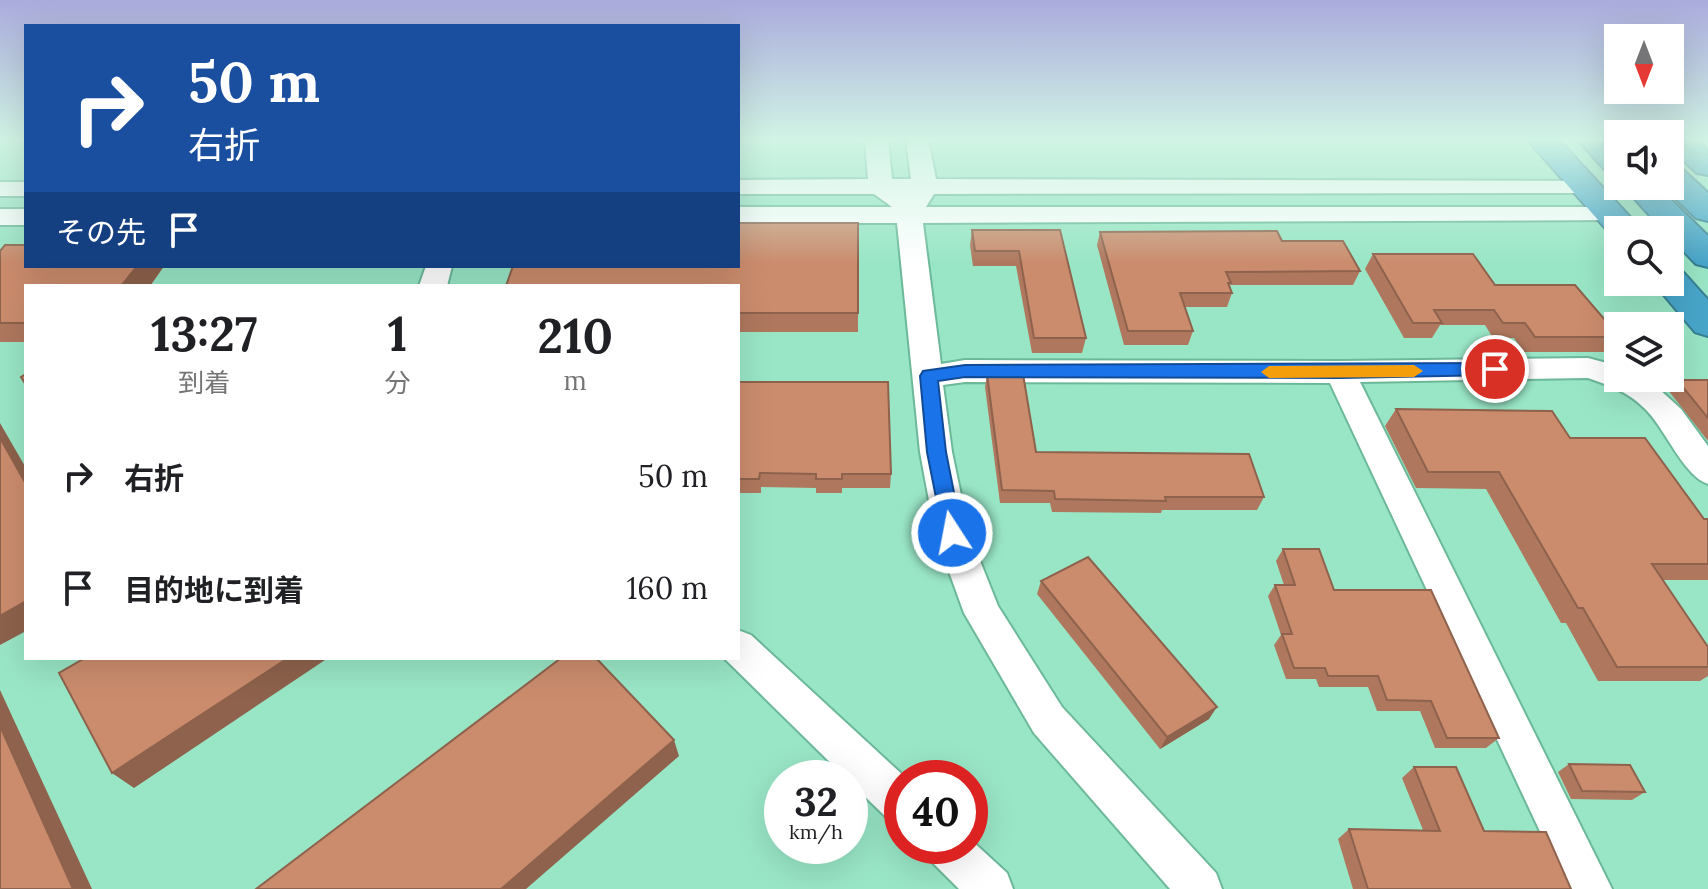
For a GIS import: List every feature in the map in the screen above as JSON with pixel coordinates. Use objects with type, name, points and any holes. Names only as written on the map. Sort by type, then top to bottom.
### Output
[{"type":"highway","points":[[1580,180],[1612,216]]},
{"type":"highway","points":[[1684,188],[1708,211]]},
{"type":"highway","points":[[1653,200],[1708,256]]},
{"type":"highway","points":[[1684,296],[1708,323]]},
{"type":"street","points":[[880,180],[881,187]]},
{"type":"street","points":[[917,180],[936,452],[952,533],[982,613],[1048,720],[1200,889]]},
{"type":"street","points":[[740,215],[917,202],[1585,186]]},
{"type":"street","points":[[740,187],[881,187],[917,202],[1604,222]]},
{"type":"street","points":[[0,189],[24,189]]},
{"type":"street","points":[[0,217],[24,217]]},
{"type":"street","points":[[929,376],[965,371],[1340,372],[1588,368],[1604,373]]},
{"type":"street","points":[[1340,372],[1590,889]]},
{"type":"street","points":[[1645,392],[1655,400],[1708,471]]},
{"type":"street","points":[[740,649],[884,786]]},
{"type":"street","points":[[965,864],[991,889]]},
{"type":"building","points":[[740,223],[858,223],[858,313],[740,313],[740,284],[507,284],[512,268],[740,268]]},
{"type":"building","points":[[972,230],[1060,230],[1086,338],[1034,338],[1019,251],[975,251]]},
{"type":"building","points":[[1277,231],[1282,241],[1343,241],[1360,271],[1226,272],[1232,293],[1180,293],[1193,331],[1128,331],[1100,232]]},
{"type":"building","points":[[5,245],[24,245],[24,268],[135,268],[123,284],[24,284],[24,323],[0,323],[0,251]]},
{"type":"building","points":[[1373,254],[1473,254],[1495,285],[1575,285],[1604,319],[1604,337],[1535,337],[1525,323],[1503,323],[1494,310],[1434,310],[1442,323],[1413,323]]},
{"type":"building","points":[[987,374],[1023,374],[1036,452],[1249,454],[1264,497],[1165,497],[1166,501],[1055,499],[1054,491],[1002,490]]},
{"type":"building","points":[[1684,380],[1708,380],[1708,418],[1684,389]]},
{"type":"building","points":[[740,382],[888,382],[891,474],[842,474],[842,479],[816,479],[816,474],[760,473],[759,479],[740,479]]},
{"type":"building","points":[[1396,409],[1552,411],[1570,438],[1645,438],[1704,519],[1708,519],[1708,564],[1652,564],[1708,647],[1708,667],[1617,667],[1583,608],[1578,608],[1499,472],[1428,472]]},
{"type":"building","points":[[0,438],[24,480],[24,602],[0,616]]},
{"type":"building","points":[[1283,549],[1319,549],[1334,590],[1431,590],[1499,738],[1447,738],[1431,701],[1387,700],[1378,676],[1328,676],[1325,668],[1294,668],[1282,634],[1292,634],[1275,585],[1295,585]]},
{"type":"building","points":[[1088,557],[1217,707],[1167,737],[1041,581]]},
{"type":"building","points":[[82,660],[285,660],[112,773],[59,673]]},
{"type":"building","points":[[558,660],[598,660],[674,740],[501,889],[256,889]]},
{"type":"building","points":[[0,726],[73,889],[0,889]]},
{"type":"building","points":[[1569,764],[1630,765],[1645,792],[1582,791]]},
{"type":"building","points":[[1414,767],[1456,767],[1484,831],[1546,832],[1571,889],[1368,889],[1349,829],[1440,831]]},
{"type":"slow traffic","points":[[1269,372],[1414,371]]},
{"type":"route","points":[[952,533],[936,452],[929,376],[965,371],[1340,372],[1495,369]]}]
